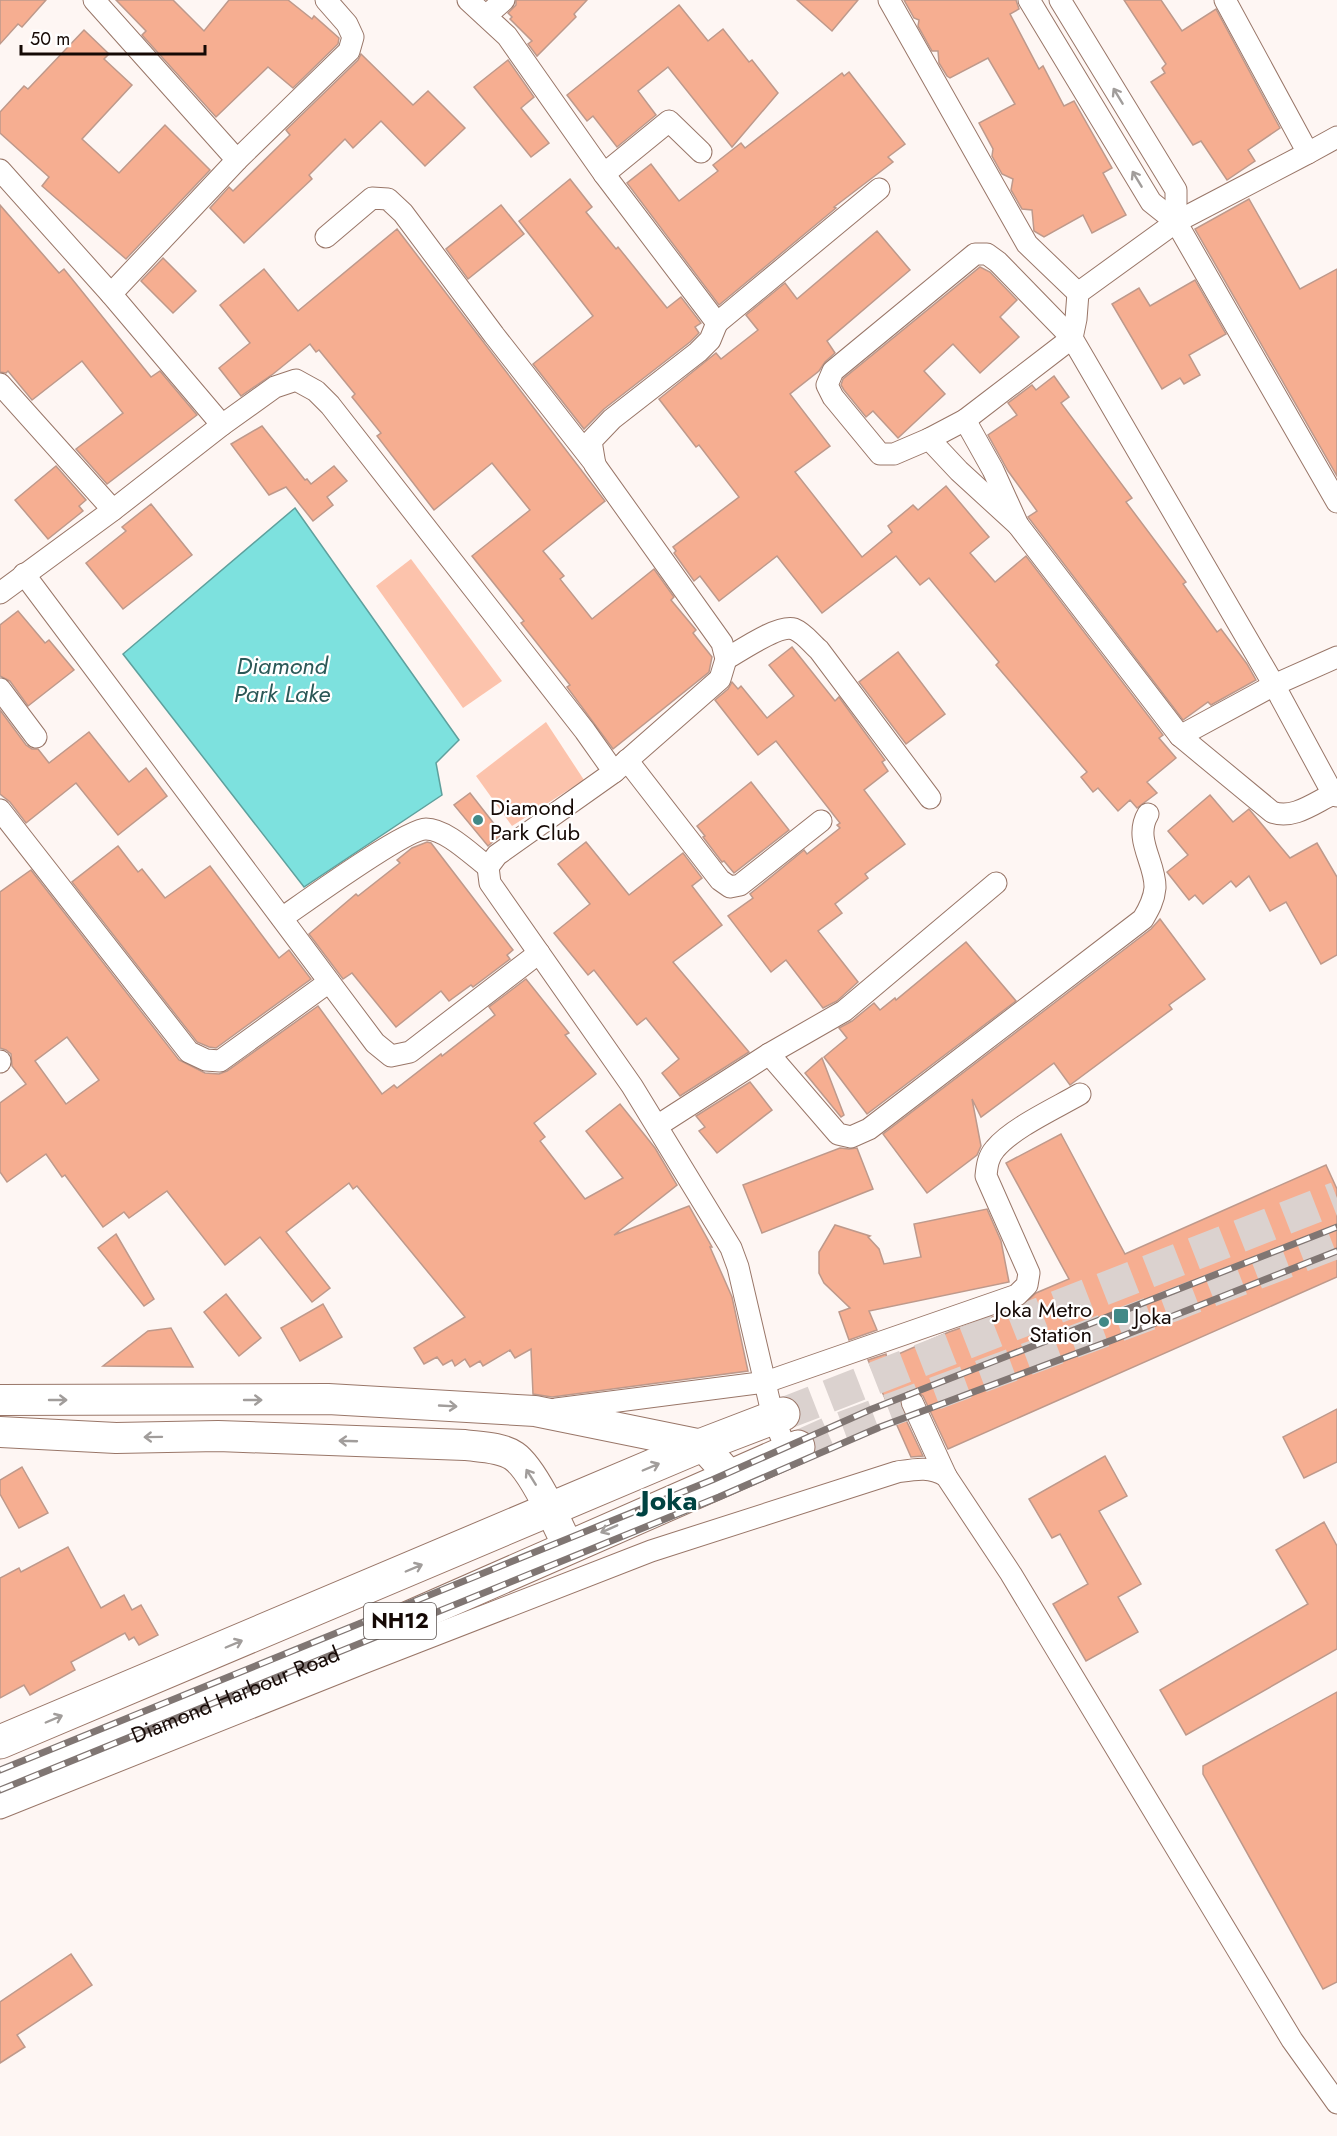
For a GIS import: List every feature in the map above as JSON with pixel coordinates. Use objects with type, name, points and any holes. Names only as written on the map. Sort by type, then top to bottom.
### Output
[{"type":"highway","name":"Diamond Harbour Road","points":[[0,1742],[778,1415]]},
{"type":"highway","name":"Diamond Harbour Road","points":[[0,1788],[265,1681],[792,1449]]},
{"type":"main road","points":[[0,1400],[328,1399],[535,1411],[702,1445],[730,1476]]},
{"type":"main road","points":[[0,1432],[116,1438],[218,1436],[465,1445],[500,1450],[514,1456],[525,1467],[551,1510],[568,1547]]},
{"type":"street","points":[[94,0],[237,160]]},
{"type":"street","points":[[111,294],[237,160],[349,51],[353,37],[347,24],[326,0]]},
{"type":"street","points":[[468,0],[507,36],[604,174],[717,323]]},
{"type":"street","points":[[486,16],[504,0]]},
{"type":"street","points":[[889,0],[1027,244],[1078,293]]},
{"type":"street","points":[[1029,0],[1151,202],[1176,222],[1337,502]]},
{"type":"street","points":[[1060,0],[1176,190],[1176,222]]},
{"type":"street","points":[[1225,0],[1308,153]]},
{"type":"street","points":[[604,174],[669,121],[701,152]]},
{"type":"street","points":[[929,438],[959,471],[1018,525],[1180,736],[1272,812],[1280,815],[1291,814],[1335,795],[1274,685],[1072,338],[998,262],[987,254],[975,254],[832,371],[827,385],[833,397],[880,454],[894,454],[929,438],[965,420],[1072,338],[1078,293],[1176,222],[1337,137]]},
{"type":"street","points":[[0,170],[111,294],[222,425]]},
{"type":"street","points":[[595,465],[591,441],[612,418],[698,352],[710,340],[717,323],[879,189]]},
{"type":"street","points":[[326,237],[372,198],[388,199],[404,213],[494,335],[595,465],[722,644],[726,659],[720,680],[620,766],[497,855],[488,867],[490,883],[632,1086],[731,1248],[738,1267],[766,1382],[792,1449]]},
{"type":"street","points":[[0,593],[113,510],[222,425],[275,387],[296,380],[316,391],[338,415],[585,731],[620,766],[720,880],[730,887],[740,885],[821,821]]},
{"type":"street","points":[[0,384],[113,510]]},
{"type":"street","points":[[965,420],[993,470],[1018,525]]},
{"type":"street","points":[[24,574],[329,982],[375,1042],[391,1056],[410,1052],[539,954]]},
{"type":"street","points":[[726,659],[779,630],[792,628],[803,634],[819,650],[930,798]]},
{"type":"street","points":[[1180,736],[1274,685],[1337,657]]},
{"type":"street","points":[[0,689],[36,737]]},
{"type":"street","points":[[0,810],[189,1052],[206,1060],[220,1061],[329,982]]},
{"type":"street","points":[[769,1054],[838,1134],[851,1137],[870,1129],[1143,919],[1152,904],[1155,886],[1144,842],[1143,826],[1148,814]]},
{"type":"street","points":[[282,918],[402,838],[426,829],[445,834],[488,867]]},
{"type":"street","points":[[657,1126],[769,1054],[844,1011],[996,883]]},
{"type":"street","points":[[535,1411],[766,1382],[1017,1295],[1028,1285],[1029,1273],[986,1176],[988,1161],[995,1149],[1013,1133],[1080,1095]]},
{"type":"street","points":[[912,1402],[946,1476],[1011,1574],[1292,2040],[1337,2103]]},
{"type":"street","points":[[0,1808],[651,1551],[897,1472],[924,1468],[936,1470],[946,1476]]},
{"type":"shaded area","points":[[411,559],[502,681],[463,708],[376,586]]},
{"type":"shaded area","points":[[546,722],[584,780],[512,826],[476,776]]},
{"type":"water","name":"Diamond Park Lake","points":[[295,508],[459,740],[436,763],[442,795],[304,887],[123,654]]},
{"type":"building","points":[[0,0],[46,0],[22,27],[18,24],[0,44]]},
{"type":"building","points":[[116,0],[173,0],[204,31],[229,0],[288,0],[312,19],[314,16],[339,38],[338,44],[293,88],[268,67],[216,117],[142,35],[146,31]]},
{"type":"building","points":[[516,0],[587,0],[574,14],[576,17],[537,56],[528,44],[532,41],[510,19],[512,17],[508,13],[516,5]]},
{"type":"building","points":[[797,0],[858,0],[832,31]]},
{"type":"building","points":[[904,0],[1016,0],[1019,9],[1010,14],[1039,69],[1043,66],[1064,106],[1074,101],[1112,168],[1103,173],[1126,215],[1092,233],[1083,215],[1044,237],[1034,231],[1032,210],[1022,209],[1011,190],[1013,179],[1002,174],[992,156],[993,149],[979,123],[1015,104],[988,58],[950,78],[947,76],[939,63],[938,51],[932,51],[918,26],[919,20],[914,18]]},
{"type":"building","points":[[1124,0],[1161,0],[1182,31],[1216,9],[1280,128],[1248,150],[1255,161],[1227,180],[1201,141],[1193,145],[1151,82],[1165,73],[1162,68],[1166,64]]},
{"type":"building","points":[[679,5],[708,41],[723,29],[778,93],[732,147],[668,67],[638,91],[656,115],[617,147],[593,116],[587,121],[567,95]]},
{"type":"building","points":[[84,30],[109,54],[104,59],[132,85],[82,139],[119,173],[165,125],[210,170],[126,259],[42,186],[49,177],[0,133],[0,112],[24,86],[28,89]]},
{"type":"building","points":[[361,54],[413,105],[428,91],[465,128],[425,166],[381,121],[353,148],[345,139],[309,175],[312,179],[244,243],[210,208],[229,187],[233,191],[290,135],[286,130],[358,60]]},
{"type":"building","points":[[508,60],[534,97],[521,108],[549,143],[531,157],[474,87]]},
{"type":"building","points":[[849,72],[905,144],[888,157],[893,162],[834,207],[836,208],[719,305],[627,183],[651,164],[679,201],[718,171],[713,165],[741,143],[745,148],[842,73],[844,76]]},
{"type":"building","points":[[570,179],[592,207],[586,212],[616,249],[618,247],[667,308],[681,297],[701,323],[695,327],[699,333],[690,342],[604,409],[584,429],[533,364],[593,316],[519,221]]},
{"type":"building","points":[[1249,199],[1300,289],[1337,269],[1337,476],[1195,229]]},
{"type":"building","points":[[0,205],[59,273],[64,269],[151,377],[160,371],[197,415],[107,484],[76,449],[123,413],[82,361],[32,400],[8,371],[0,372]]},
{"type":"building","points":[[501,205],[524,234],[468,279],[446,249]]},
{"type":"building","points":[[397,229],[605,501],[543,551],[564,576],[560,579],[592,619],[654,569],[674,597],[671,600],[696,630],[693,633],[712,657],[709,672],[613,749],[567,687],[570,685],[521,623],[524,621],[472,556],[530,510],[492,463],[434,510],[377,436],[381,433],[352,397],[355,394],[319,350],[316,352],[310,344],[241,396],[219,368],[250,343],[220,305],[264,269],[298,311]]},
{"type":"building","points":[[877,231],[910,270],[827,341],[835,353],[819,371],[790,394],[830,446],[795,472],[862,557],[892,532],[888,526],[913,505],[918,510],[946,486],[989,537],[970,553],[995,582],[1026,556],[1163,735],[1159,738],[1176,758],[1147,782],[1157,793],[1137,808],[1130,800],[1118,811],[1098,788],[1093,792],[1081,777],[1087,772],[996,665],[999,662],[929,578],[920,585],[896,556],[822,613],[777,556],[719,601],[700,576],[694,581],[674,553],[676,551],[673,547],[739,497],[699,445],[696,447],[659,399],[716,353],[721,359],[758,330],[746,315],[785,283],[797,299]]},
{"type":"building","points":[[163,258],[196,291],[173,313],[141,281]]},
{"type":"building","points":[[980,267],[990,272],[1017,300],[1000,317],[1019,337],[980,373],[953,344],[924,371],[945,394],[898,438],[873,411],[866,417],[844,390],[841,385],[843,379]]},
{"type":"building","points":[[1195,280],[1226,334],[1189,355],[1200,375],[1184,384],[1180,378],[1162,389],[1112,304],[1139,288],[1150,306]]},
{"type":"building","points":[[1054,376],[1069,397],[1061,403],[1132,498],[1126,502],[1186,582],[1183,584],[1217,632],[1221,629],[1256,680],[1211,705],[1208,702],[1183,720],[1028,517],[1037,511],[1008,471],[988,435],[1017,415],[1008,403],[1032,385],[1036,390]]},
{"type":"building","points":[[262,426],[305,480],[307,479],[311,484],[334,466],[347,481],[327,497],[333,505],[313,521],[286,487],[269,495],[231,444]]},
{"type":"building","points":[[56,466],[86,500],[79,506],[83,511],[48,539],[15,500]]},
{"type":"building","points":[[151,504],[192,555],[123,609],[86,563],[126,531],[122,527]]},
{"type":"building","points":[[18,611],[45,643],[49,640],[74,670],[28,706],[10,681],[0,676],[0,625]]},
{"type":"building","points":[[792,647],[835,701],[839,697],[885,760],[882,762],[888,771],[864,790],[905,844],[865,874],[868,878],[835,904],[842,913],[818,931],[858,982],[837,1001],[823,1008],[786,960],[771,972],[728,916],[753,898],[750,894],[804,850],[807,854],[840,828],[837,825],[840,823],[776,741],[758,755],[715,700],[728,689],[732,682],[738,689],[741,686],[767,718],[794,696],[769,665]]},
{"type":"building","points":[[898,652],[945,714],[906,744],[859,682]]},
{"type":"building","points":[[0,710],[26,745],[32,749],[38,749],[49,763],[89,732],[129,782],[146,768],[167,796],[118,835],[76,783],[26,823],[10,802],[0,794]]},
{"type":"building","points":[[751,782],[789,830],[734,873],[724,861],[722,862],[697,826]]},
{"type":"building","name":"Diamond Park Club","points":[[470,793],[502,834],[488,846],[454,805]]},
{"type":"building","points":[[1210,795],[1233,822],[1249,809],[1290,858],[1317,843],[1337,877],[1337,955],[1321,964],[1286,902],[1270,911],[1249,876],[1236,887],[1231,881],[1203,904],[1195,895],[1189,900],[1167,872],[1188,855],[1168,831]]},
{"type":"building","points":[[427,842],[431,843],[513,950],[507,955],[510,959],[473,987],[471,985],[449,1001],[441,991],[396,1027],[352,973],[343,979],[309,934],[356,894],[358,896],[400,863],[397,860],[412,848]]},
{"type":"building","points":[[586,842],[629,895],[683,853],[702,878],[692,886],[722,925],[673,962],[749,1052],[680,1096],[662,1073],[679,1059],[646,1018],[637,1025],[594,970],[588,975],[554,933],[590,904],[558,864]]},
{"type":"building","points":[[118,846],[138,872],[142,869],[165,898],[210,866],[279,958],[289,950],[311,979],[216,1048],[197,1042],[72,882]]},
{"type":"building","points":[[31,870],[179,1060],[205,1073],[219,1074],[227,1071],[318,1006],[382,1094],[394,1085],[397,1088],[495,1015],[489,1007],[526,979],[569,1033],[565,1035],[596,1074],[534,1123],[545,1137],[540,1141],[585,1199],[623,1178],[586,1131],[620,1104],[655,1148],[677,1185],[614,1235],[689,1206],[712,1247],[710,1247],[732,1297],[748,1371],[552,1397],[533,1394],[531,1349],[515,1358],[510,1350],[483,1366],[480,1361],[470,1367],[465,1359],[455,1366],[452,1360],[443,1365],[437,1357],[424,1364],[414,1348],[465,1317],[357,1186],[353,1189],[349,1183],[286,1232],[330,1288],[312,1302],[260,1237],[225,1265],[167,1191],[129,1218],[124,1212],[103,1227],[65,1175],[62,1177],[46,1154],[7,1182],[0,1172],[0,1103],[26,1084],[12,1066],[11,1054],[0,1048],[0,892]],"holes":[[[67,1037],[99,1080],[66,1104],[35,1061]]]},
{"type":"building","points":[[1160,919],[1205,979],[1169,1005],[1172,1009],[1070,1085],[1054,1063],[981,1117],[972,1099],[981,1146],[977,1155],[927,1193],[883,1134],[1151,929]]},
{"type":"building","points":[[966,942],[1016,1001],[867,1114],[824,1057],[847,1038],[839,1028],[852,1021],[874,1003],[880,1010],[895,998],[896,1000]]},
{"type":"building","points":[[822,1058],[844,1115],[841,1117],[805,1073]]},
{"type":"building","points":[[750,1082],[772,1110],[717,1153],[699,1131],[705,1127],[696,1116]]},
{"type":"building","name":"Joka Metro Station","points":[[1061,1134],[1125,1254],[1326,1165],[1337,1189],[1337,1277],[948,1449],[923,1396],[914,1389],[907,1390],[901,1395],[900,1407],[923,1456],[911,1457],[868,1360],[886,1354],[887,1359],[949,1332],[1021,1307],[1036,1293],[1069,1279],[1006,1163]]},
{"type":"building","points":[[840,1148],[857,1148],[873,1189],[762,1233],[743,1185]]},
{"type":"building","points":[[987,1209],[1001,1241],[1009,1282],[869,1311],[877,1330],[849,1340],[839,1312],[850,1308],[824,1283],[819,1273],[819,1252],[835,1225],[870,1236],[868,1237],[879,1249],[884,1264],[921,1257],[914,1224]]},
{"type":"building","points":[[116,1234],[154,1299],[144,1306],[98,1248]]},
{"type":"building","points":[[226,1294],[261,1338],[239,1356],[204,1312]]},
{"type":"building","points":[[323,1304],[342,1337],[300,1361],[281,1328]]},
{"type":"building","points":[[171,1328],[193,1367],[103,1366],[148,1331]]},
{"type":"building","points":[[1337,1409],[1337,1462],[1304,1478],[1283,1437]]},
{"type":"building","points":[[1105,1456],[1127,1496],[1099,1511],[1141,1584],[1118,1597],[1138,1632],[1086,1661],[1053,1604],[1088,1584],[1060,1534],[1052,1538],[1029,1499]]},
{"type":"building","points":[[22,1467],[48,1513],[19,1528],[0,1494],[0,1480]]},
{"type":"building","points":[[1324,1522],[1337,1546],[1337,1649],[1186,1735],[1160,1690],[1308,1604],[1276,1550]]},
{"type":"building","points":[[68,1547],[101,1608],[124,1595],[132,1610],[141,1605],[158,1635],[139,1645],[134,1637],[129,1640],[125,1633],[71,1662],[75,1670],[30,1695],[24,1685],[0,1698],[0,1578],[19,1568],[21,1572]]},
{"type":"building","points":[[1337,1692],[1337,1982],[1323,1989],[1203,1774],[1203,1766]]},
{"type":"building","points":[[71,1954],[92,1985],[17,2035],[25,2047],[0,2063],[0,2002]]},
{"type":"tunnel","points":[[783,1414],[1337,1198]]},
{"type":"tunnel","points":[[798,1447],[834,1431],[1337,1242]]},
{"type":"railway","points":[[0,1770],[712,1480],[872,1409],[1337,1227]]},
{"type":"railway","points":[[0,1790],[719,1497],[880,1427],[1115,1339],[1337,1251]]},
{"type":"place","name":"Diamond Park Club","points":[[478,820]]},
{"type":"place","name":"Joka","points":[[1121,1316]]},
{"type":"place","name":"Joka Metro Station","points":[[1104,1322]]},
{"type":"district","name":"Joka","points":[[669,1500]]}]
